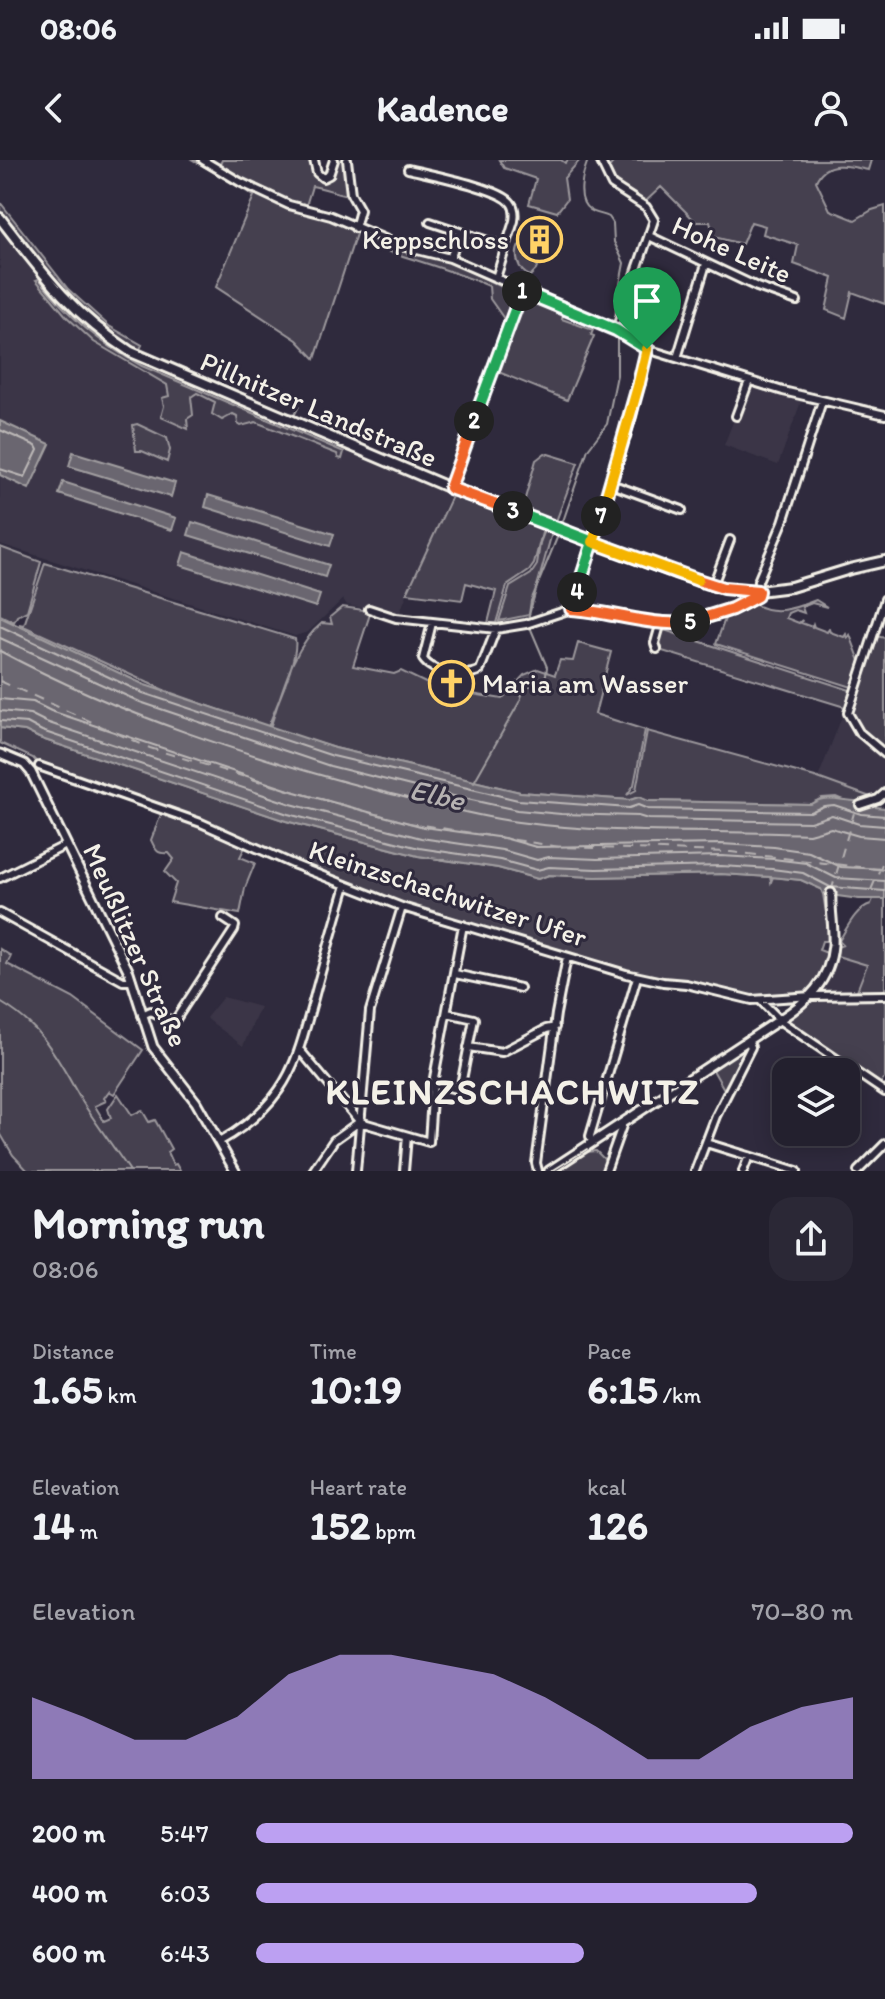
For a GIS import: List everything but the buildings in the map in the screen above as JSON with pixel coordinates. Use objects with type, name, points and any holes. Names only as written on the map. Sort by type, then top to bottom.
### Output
[{"type":"main road","name":"Pillnitzer Landstraße","points":[[0,218],[74,310],[99,332],[131,352],[450,488],[713,585],[738,591],[791,587],[885,561]]},
{"type":"street","points":[[203,160],[289,205],[331,216],[401,246],[450,258],[616,330],[647,349],[749,381],[885,415]]},
{"type":"street","points":[[314,160],[317,173],[323,178],[329,175],[334,160]]},
{"type":"street","points":[[347,160],[351,194],[360,210],[355,228]]},
{"type":"street","points":[[600,160],[612,185],[651,212],[654,225],[616,330]]},
{"type":"street","points":[[408,169],[497,192],[507,198],[515,213],[496,278]]},
{"type":"street","points":[[430,222],[506,247]]},
{"type":"street","points":[[450,258],[460,233]]},
{"type":"street","name":"Hohe Leite","points":[[649,236],[757,287],[797,301]]},
{"type":"street","points":[[677,358],[706,264]]},
{"type":"street","points":[[450,488],[521,291]]},
{"type":"street","points":[[571,609],[632,416],[647,349]]},
{"type":"street","points":[[736,416],[749,381]]},
{"type":"street","points":[[369,609],[396,618],[496,629],[528,623],[571,609],[677,624],[708,617],[755,599],[758,581],[783,522],[822,401]]},
{"type":"street","points":[[611,484],[682,510]]},
{"type":"street","points":[[713,585],[730,540]]},
{"type":"street","points":[[885,599],[848,713],[859,732],[885,754]]},
{"type":"street","points":[[657,649],[655,643],[661,622]]},
{"type":"street","points":[[432,623],[423,659],[425,663],[435,669],[471,674],[480,670],[496,629]]},
{"type":"street","name":"Meußlitzer Straße","points":[[0,754],[24,764],[31,772],[132,981],[156,1053],[196,1102],[235,1171]]},
{"type":"street","name":"Kleinzschachwitzer Ufer","points":[[39,766],[201,823],[402,907],[637,977],[686,984],[761,1001],[812,996],[885,995]]},
{"type":"street","points":[[860,805],[885,793]]},
{"type":"street","points":[[0,878],[66,845]]},
{"type":"street","points":[[219,1142],[249,1122],[269,1104],[282,1086],[299,1049],[346,885]]},
{"type":"street","points":[[549,1171],[812,996],[824,978],[831,957],[831,893]]},
{"type":"street","points":[[356,1171],[370,1011],[402,907]]},
{"type":"street","points":[[0,913],[123,981],[132,981]]},
{"type":"street","points":[[142,1015],[151,1011],[174,1022],[234,930],[235,926],[223,918]]},
{"type":"street","points":[[299,1049],[360,1122],[429,1142],[433,1083],[463,925]]},
{"type":"street","points":[[538,1171],[536,1163],[567,957]]},
{"type":"street","points":[[455,974],[520,988]]},
{"type":"street","points":[[592,1142],[590,1137],[637,977]]},
{"type":"street","points":[[761,1001],[779,1020],[885,1092]]},
{"type":"street","points":[[433,1083],[460,1090],[474,1019],[447,1013]]},
{"type":"street","points":[[468,1047],[502,1052],[555,1027]]},
{"type":"street","points":[[535,1036],[553,1045]]},
{"type":"street","points":[[695,1171],[751,1047],[748,1040]]},
{"type":"street","points":[[313,1171],[334,1140],[360,1122]]},
{"type":"street","points":[[608,1165],[623,1123]]},
{"type":"street","points":[[404,1171],[407,1136]]},
{"type":"street","points":[[706,1143],[797,1171]]},
{"type":"street","points":[[858,1171],[885,1144]]},
{"type":"street","points":[[743,1171],[749,1156]]},
{"type":"shaded area","points":[[193,160],[199,160],[216,172],[290,208],[330,218],[356,234],[315,359],[297,340],[216,287],[254,196]]},
{"type":"shaded area","points":[[222,160],[313,160],[313,169],[322,180],[336,160],[345,160],[349,195],[312,186],[305,209],[218,168]]},
{"type":"shaded area","points":[[499,160],[561,160],[565,163],[580,160],[564,178],[567,199],[557,212],[529,204],[536,179],[504,168]]},
{"type":"shaded area","points":[[615,160],[871,160],[868,170],[831,167],[816,181],[830,210],[855,220],[885,206],[885,304],[852,292],[846,318],[826,310],[833,278],[794,264],[798,245],[763,234],[765,226],[751,222],[742,244],[714,237],[710,222],[696,222],[661,187],[643,204],[613,183],[606,171]]},
{"type":"shaded area","points":[[0,202],[68,289],[109,326],[142,345],[140,349],[286,412],[294,414],[299,406],[293,418],[162,363],[113,336],[90,319],[42,268],[0,212]]},
{"type":"shaded area","points":[[0,228],[58,301],[81,324],[115,349],[143,365],[452,496],[399,615],[347,605],[343,599],[308,632],[295,636],[0,544]]},
{"type":"shaded area","points":[[362,235],[452,263],[517,294],[507,323],[490,299],[489,286],[359,242]]},
{"type":"shaded area","points":[[520,244],[543,253],[530,276],[518,262]]},
{"type":"shaded area","points":[[39,279],[73,317],[142,366],[344,452],[342,459],[337,454],[256,422],[241,426],[233,414],[222,420],[212,414],[215,402],[197,393],[191,397],[193,415],[187,419],[188,429],[161,417],[164,406],[162,398],[169,396],[167,385],[94,342],[67,317],[36,280]]},
{"type":"shaded area","points":[[523,295],[564,311],[562,319],[593,330],[591,335],[594,336],[567,400],[496,371]]},
{"type":"shaded area","points":[[749,381],[803,396],[778,465],[724,445]]},
{"type":"shaded area","points":[[133,425],[167,438],[170,450],[167,462],[136,451]]},
{"type":"shaded area","points":[[545,453],[578,463],[555,524],[452,484],[522,509],[536,460]]},
{"type":"shaded area","points":[[452,496],[543,529],[534,564],[507,586],[496,623],[488,623],[496,591],[466,583],[462,600],[407,593]]},
{"type":"shaded area","points":[[545,530],[552,533],[529,615],[499,621],[510,587],[531,574],[537,565]]},
{"type":"shaded area","points":[[0,547],[41,562],[27,611],[17,616],[14,622],[0,615]]},
{"type":"shaded area","points":[[45,563],[295,639],[294,658],[268,727],[166,691],[19,624],[24,625]]},
{"type":"shaded area","points":[[816,600],[827,607],[812,603],[802,607],[804,613],[795,610],[788,613],[786,618],[799,623],[802,620],[801,623],[812,627],[813,624],[827,632],[829,629],[844,637],[850,635],[860,661],[852,687],[716,644],[727,613],[752,603],[776,610]]},
{"type":"shaded area","points":[[342,607],[371,611],[353,666],[394,674],[401,671],[436,688],[442,672],[473,676],[472,694],[502,699],[524,675],[538,669],[555,675],[560,660],[573,661],[578,643],[611,652],[595,714],[645,730],[634,785],[627,795],[636,790],[647,731],[815,777],[876,799],[847,802],[836,797],[822,798],[811,804],[648,801],[639,797],[630,800],[520,792],[335,748],[270,728],[289,671],[303,645],[322,623],[332,624],[330,617]]},
{"type":"shaded area","points":[[661,629],[853,691],[848,708],[659,650],[657,643]]},
{"type":"shaded area","points":[[876,636],[885,638],[885,752],[860,731],[851,711]]},
{"type":"shaded area","points":[[843,714],[885,756],[885,788],[876,799],[818,778]]},
{"type":"shaded area","points":[[0,728],[25,731],[286,821],[418,856],[498,868],[537,879],[549,875],[721,874],[770,877],[771,882],[773,877],[801,880],[821,889],[823,894],[830,937],[828,941],[822,941],[819,950],[827,953],[826,966],[823,966],[811,992],[787,997],[723,994],[652,979],[381,898],[187,815],[40,766],[33,758],[0,743]]},
{"type":"shaded area","points":[[163,809],[246,845],[240,857],[255,863],[245,888],[240,914],[170,902],[176,883],[165,872],[174,859],[169,853],[157,851],[151,840]]},
{"type":"shaded area","points":[[873,899],[885,899],[885,1077],[880,1085],[860,1072],[860,1058],[840,1058],[786,1022],[816,998],[856,993],[867,965],[834,955],[837,947],[843,945],[839,941],[852,919]]},
{"type":"shaded area","points":[[0,949],[11,956],[7,964],[73,998],[143,1050],[114,1094],[109,1091],[104,1098],[106,1101],[95,1106],[104,1121],[111,1118],[108,1109],[118,1094],[132,1115],[142,1110],[149,1122],[155,1120],[171,1149],[167,1152],[173,1165],[176,1164],[180,1171],[28,1171],[13,1155],[0,1133]]},
{"type":"shaded area","points":[[834,955],[867,965],[856,993],[819,995]]},
{"type":"shaded area","points":[[223,997],[260,1007],[243,1046],[206,1018]]},
{"type":"shaded area","points":[[744,1048],[746,1053],[725,1091],[713,1070]]},
{"type":"shaded area","points":[[596,1151],[605,1160],[602,1171],[557,1171],[585,1152]]},
{"type":"water","points":[[0,421],[50,444],[29,489],[0,475]]},
{"type":"water","points":[[73,452],[175,483],[171,497],[69,466]]},
{"type":"water","points":[[63,482],[176,518],[172,530],[59,494]]},
{"type":"water","points":[[208,495],[334,534],[330,546],[205,507]]},
{"type":"water","points":[[192,522],[329,565],[325,577],[188,535]]},
{"type":"water","points":[[184,552],[320,595],[316,607],[180,565]]},
{"type":"water","name":"Elbe","points":[[0,617],[145,685],[335,748],[520,792],[630,800],[639,797],[648,801],[811,804],[829,798],[861,801],[863,807],[876,804],[876,807],[885,808],[885,899],[823,894],[821,889],[801,880],[721,874],[549,875],[538,879],[498,868],[418,856],[286,821],[25,731],[0,728]]},
{"type":"waterway","points":[[588,160],[581,193],[585,206],[609,217],[613,223],[614,242],[624,263],[615,324]]},
{"type":"waterway","points":[[561,527],[588,449],[607,424],[617,375],[617,337]]},
{"type":"waterway","points":[[528,621],[531,601],[559,533]]},
{"type":"waterway","name":"Elbe","points":[[474,782],[520,701],[524,688],[540,682],[546,675],[547,667],[530,627]]},
{"type":"waterway","points":[[0,1002],[28,1023],[49,1046],[83,1103],[130,1171]]},
{"type":"ferry route","points":[[0,681],[150,748],[409,823],[560,847],[731,852],[885,870]]},
{"type":"ferry route","points":[[831,892],[856,806]]},
{"type":"ferry route","points":[[871,890],[885,857]]},
{"type":"tram line","points":[[552,1171],[587,1149]]},
{"type":"place","name":"Keppschloss","points":[[540,239]]},
{"type":"place","name":"Maria am Wasser","points":[[451,683]]},
{"type":"district","name":"KLEINZSCHACHWITZ","points":[[513,1091]]},
{"type":"route","points":[[647,349],[616,330],[521,291],[450,488],[593,542],[571,609],[677,624],[693,622],[755,599],[758,591],[738,591],[706,583],[593,542],[632,416],[647,349]]}]
